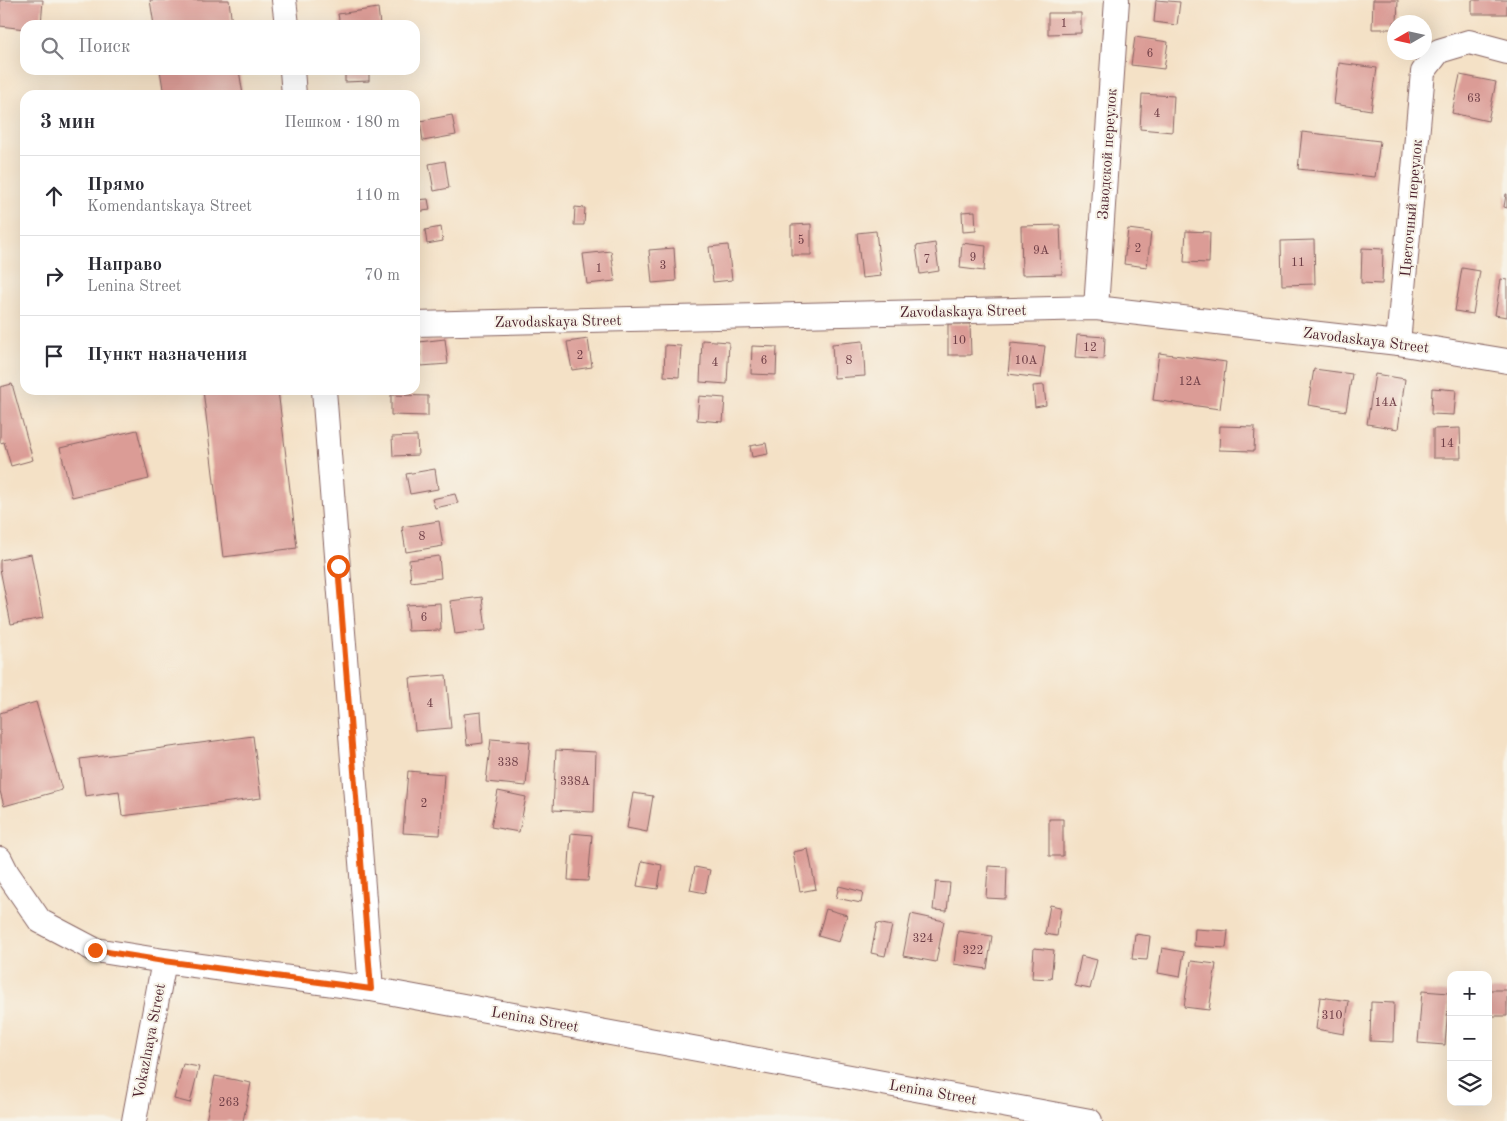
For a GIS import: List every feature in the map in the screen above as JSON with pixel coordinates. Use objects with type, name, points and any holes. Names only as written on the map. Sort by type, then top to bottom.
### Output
[{"type":"street","points":[[284,0],[286,20]]},
{"type":"street","name":"Заводской переулок","points":[[1096,308],[1117,0]]},
{"type":"street","name":"Цветочный переулок","points":[[1398,343],[1423,72],[1439,51],[1469,42],[1507,52]]},
{"type":"street","points":[[292,75],[294,90]]},
{"type":"street","name":"Zavodaskaya Street","points":[[420,324],[1096,308],[1398,343],[1507,361]]},
{"type":"street","points":[[324,395],[371,989]]},
{"type":"street","name":"Lenina Street","points":[[4,866],[40,921],[95,950],[371,989],[1090,1121]]},
{"type":"street","name":"Vokazlnaya Street","points":[[134,1121],[164,961]]},
{"type":"building","points":[[0,0],[43,0],[41,20],[20,20],[20,28],[0,26]]},
{"type":"building","points":[[150,0],[229,0],[231,20],[153,20]]},
{"type":"building","points":[[1156,0],[1180,2],[1177,25],[1154,22]]},
{"type":"building","points":[[1373,0],[1398,0],[1397,15],[1387,15],[1387,29],[1372,29]]},
{"type":"building","points":[[1472,0],[1507,0],[1507,14],[1472,14]]},
{"type":"building","points":[[378,8],[379,20],[339,20],[338,14]]},
{"type":"building","points":[[1048,13],[1081,13],[1081,33],[1048,34]]},
{"type":"building","points":[[1135,37],[1168,42],[1164,69],[1131,65]]},
{"type":"building","points":[[1339,63],[1377,68],[1371,110],[1334,104]]},
{"type":"building","points":[[161,75],[240,75],[242,90],[163,90]]},
{"type":"building","points":[[345,75],[369,75],[369,81],[345,82]]},
{"type":"building","points":[[1460,75],[1496,82],[1488,121],[1452,113]]},
{"type":"building","points":[[1142,94],[1174,96],[1172,132],[1140,129]]},
{"type":"building","points":[[452,115],[456,135],[423,141],[420,121]]},
{"type":"building","points":[[1302,132],[1380,141],[1375,177],[1298,169]]},
{"type":"building","points":[[445,161],[449,188],[434,191],[429,164]]},
{"type":"building","points":[[1507,194],[1507,208],[1504,207]]},
{"type":"building","points":[[428,199],[430,210],[420,211],[420,200]]},
{"type":"building","points":[[575,207],[585,208],[584,225],[574,225]]},
{"type":"building","points":[[975,211],[976,231],[963,232],[962,212]]},
{"type":"building","points":[[811,224],[811,255],[791,255],[791,225]]},
{"type":"building","points":[[1060,225],[1062,274],[1022,275],[1021,226]]},
{"type":"building","points":[[441,227],[443,241],[427,244],[425,230]]},
{"type":"building","points":[[1128,229],[1151,232],[1147,267],[1124,264]]},
{"type":"building","points":[[876,231],[881,276],[862,278],[857,233]]},
{"type":"building","points":[[1186,231],[1210,232],[1209,263],[1184,262]]},
{"type":"building","points":[[1314,240],[1315,284],[1282,285],[1281,241]]},
{"type":"building","points":[[935,243],[939,271],[920,274],[916,246]]},
{"type":"building","points":[[962,243],[986,246],[984,271],[960,268]]},
{"type":"building","points":[[728,245],[732,280],[713,282],[709,247]]},
{"type":"building","points":[[674,248],[676,281],[652,283],[649,250]]},
{"type":"building","points":[[1362,248],[1383,249],[1382,284],[1361,283]]},
{"type":"building","points":[[611,251],[615,281],[587,284],[583,254]]},
{"type":"building","points":[[1462,268],[1480,271],[1473,314],[1455,311]]},
{"type":"building","points":[[1501,279],[1507,280],[1507,317],[1495,315]]},
{"type":"building","points":[[948,324],[970,324],[971,355],[948,355]]},
{"type":"building","points":[[1077,335],[1105,337],[1104,359],[1075,357]]},
{"type":"building","points":[[445,339],[448,364],[421,366],[420,342]]},
{"type":"building","points":[[588,339],[592,367],[572,370],[567,342]]},
{"type":"building","points":[[702,340],[729,342],[727,384],[700,382]]},
{"type":"building","points":[[863,341],[865,376],[834,378],[832,344]]},
{"type":"building","points":[[1011,343],[1045,346],[1041,378],[1008,374]]},
{"type":"building","points":[[665,345],[681,346],[679,377],[664,376]]},
{"type":"building","points":[[752,346],[777,347],[776,375],[751,374]]},
{"type":"building","points":[[1159,353],[1226,362],[1220,409],[1153,400]]},
{"type":"building","points":[[1314,369],[1352,374],[1346,411],[1308,405]]},
{"type":"building","points":[[1375,374],[1405,379],[1398,429],[1367,424]]},
{"type":"building","points":[[12,384],[33,460],[11,466],[4,442],[0,443],[0,387]]},
{"type":"building","points":[[1044,385],[1046,405],[1035,407],[1033,386]]},
{"type":"building","points":[[1432,388],[1456,390],[1454,415],[1431,414]]},
{"type":"building","points":[[204,395],[279,395],[297,548],[223,557]]},
{"type":"building","points":[[391,395],[428,396],[428,416],[391,415]]},
{"type":"building","points":[[699,396],[725,398],[723,422],[697,420]]},
{"type":"building","points":[[1220,426],[1255,427],[1254,451],[1219,450]]},
{"type":"building","points":[[1460,428],[1461,458],[1433,458],[1433,429]]},
{"type":"building","points":[[137,430],[149,479],[72,497],[60,448]]},
{"type":"building","points":[[417,436],[418,455],[393,456],[392,437]]},
{"type":"building","points":[[766,443],[768,454],[752,457],[750,446]]},
{"type":"building","points":[[435,469],[438,489],[410,494],[406,474]]},
{"type":"building","points":[[455,494],[458,503],[435,508],[432,499]]},
{"type":"building","points":[[439,521],[443,546],[406,552],[402,527]]},
{"type":"building","points":[[31,554],[43,618],[11,624],[0,569],[0,560]]},
{"type":"building","points":[[439,556],[441,578],[411,582],[409,560]]},
{"type":"building","points":[[482,597],[486,630],[455,634],[450,601]]},
{"type":"building","points":[[440,603],[441,630],[408,631],[406,605]]},
{"type":"building","points":[[446,675],[451,728],[415,731],[410,678]]},
{"type":"building","points":[[36,702],[62,790],[4,806],[0,791],[0,713]]},
{"type":"building","points":[[481,712],[483,743],[467,745],[464,714]]},
{"type":"building","points":[[253,736],[261,798],[122,816],[119,791],[85,796],[80,759]]},
{"type":"building","points":[[491,739],[530,742],[526,786],[486,782]]},
{"type":"building","points":[[556,750],[596,752],[594,812],[553,810]]},
{"type":"building","points":[[408,771],[444,774],[440,835],[403,833]]},
{"type":"building","points":[[498,791],[526,797],[519,832],[491,827]]},
{"type":"building","points":[[633,793],[653,796],[647,832],[627,828]]},
{"type":"building","points":[[1049,819],[1063,819],[1063,856],[1049,856]]},
{"type":"building","points":[[571,833],[592,835],[588,881],[568,880]]},
{"type":"building","points":[[808,849],[816,889],[800,892],[793,852]]},
{"type":"building","points":[[642,861],[662,865],[658,889],[637,886]]},
{"type":"building","points":[[988,866],[1007,867],[1006,899],[986,898]]},
{"type":"building","points":[[695,867],[710,870],[705,893],[690,890]]},
{"type":"building","points":[[936,882],[950,883],[947,911],[933,910]]},
{"type":"building","points":[[839,886],[863,892],[861,903],[836,898]]},
{"type":"building","points":[[1050,905],[1061,907],[1057,936],[1045,934]]},
{"type":"building","points":[[826,909],[847,915],[839,942],[818,936]]},
{"type":"building","points":[[911,914],[944,921],[936,962],[903,956]]},
{"type":"building","points":[[877,923],[892,926],[885,956],[871,953]]},
{"type":"building","points":[[1195,929],[1228,931],[1226,948],[1194,946]]},
{"type":"building","points":[[958,931],[992,936],[987,969],[954,964]]},
{"type":"building","points":[[1135,934],[1150,936],[1147,960],[1132,959]]},
{"type":"building","points":[[1034,948],[1054,950],[1051,979],[1032,978]]},
{"type":"building","points":[[1162,948],[1184,952],[1180,977],[1158,973]]},
{"type":"building","points":[[1081,956],[1097,960],[1090,989],[1075,986]]},
{"type":"building","points":[[1191,961],[1216,964],[1209,1010],[1184,1007]]},
{"type":"building","points":[[1492,990],[1507,990],[1507,1016],[1492,1016]]},
{"type":"building","points":[[1422,991],[1447,993],[1445,1045],[1418,1043]]},
{"type":"building","points":[[1320,997],[1349,1001],[1344,1034],[1316,1029]]},
{"type":"building","points":[[1371,1002],[1394,1003],[1393,1042],[1370,1041]]},
{"type":"building","points":[[183,1064],[199,1067],[190,1103],[174,1099]]},
{"type":"building","points":[[215,1076],[251,1083],[243,1121],[206,1121]]},
{"type":"route","points":[[95,950],[371,989],[338,566]]}]
